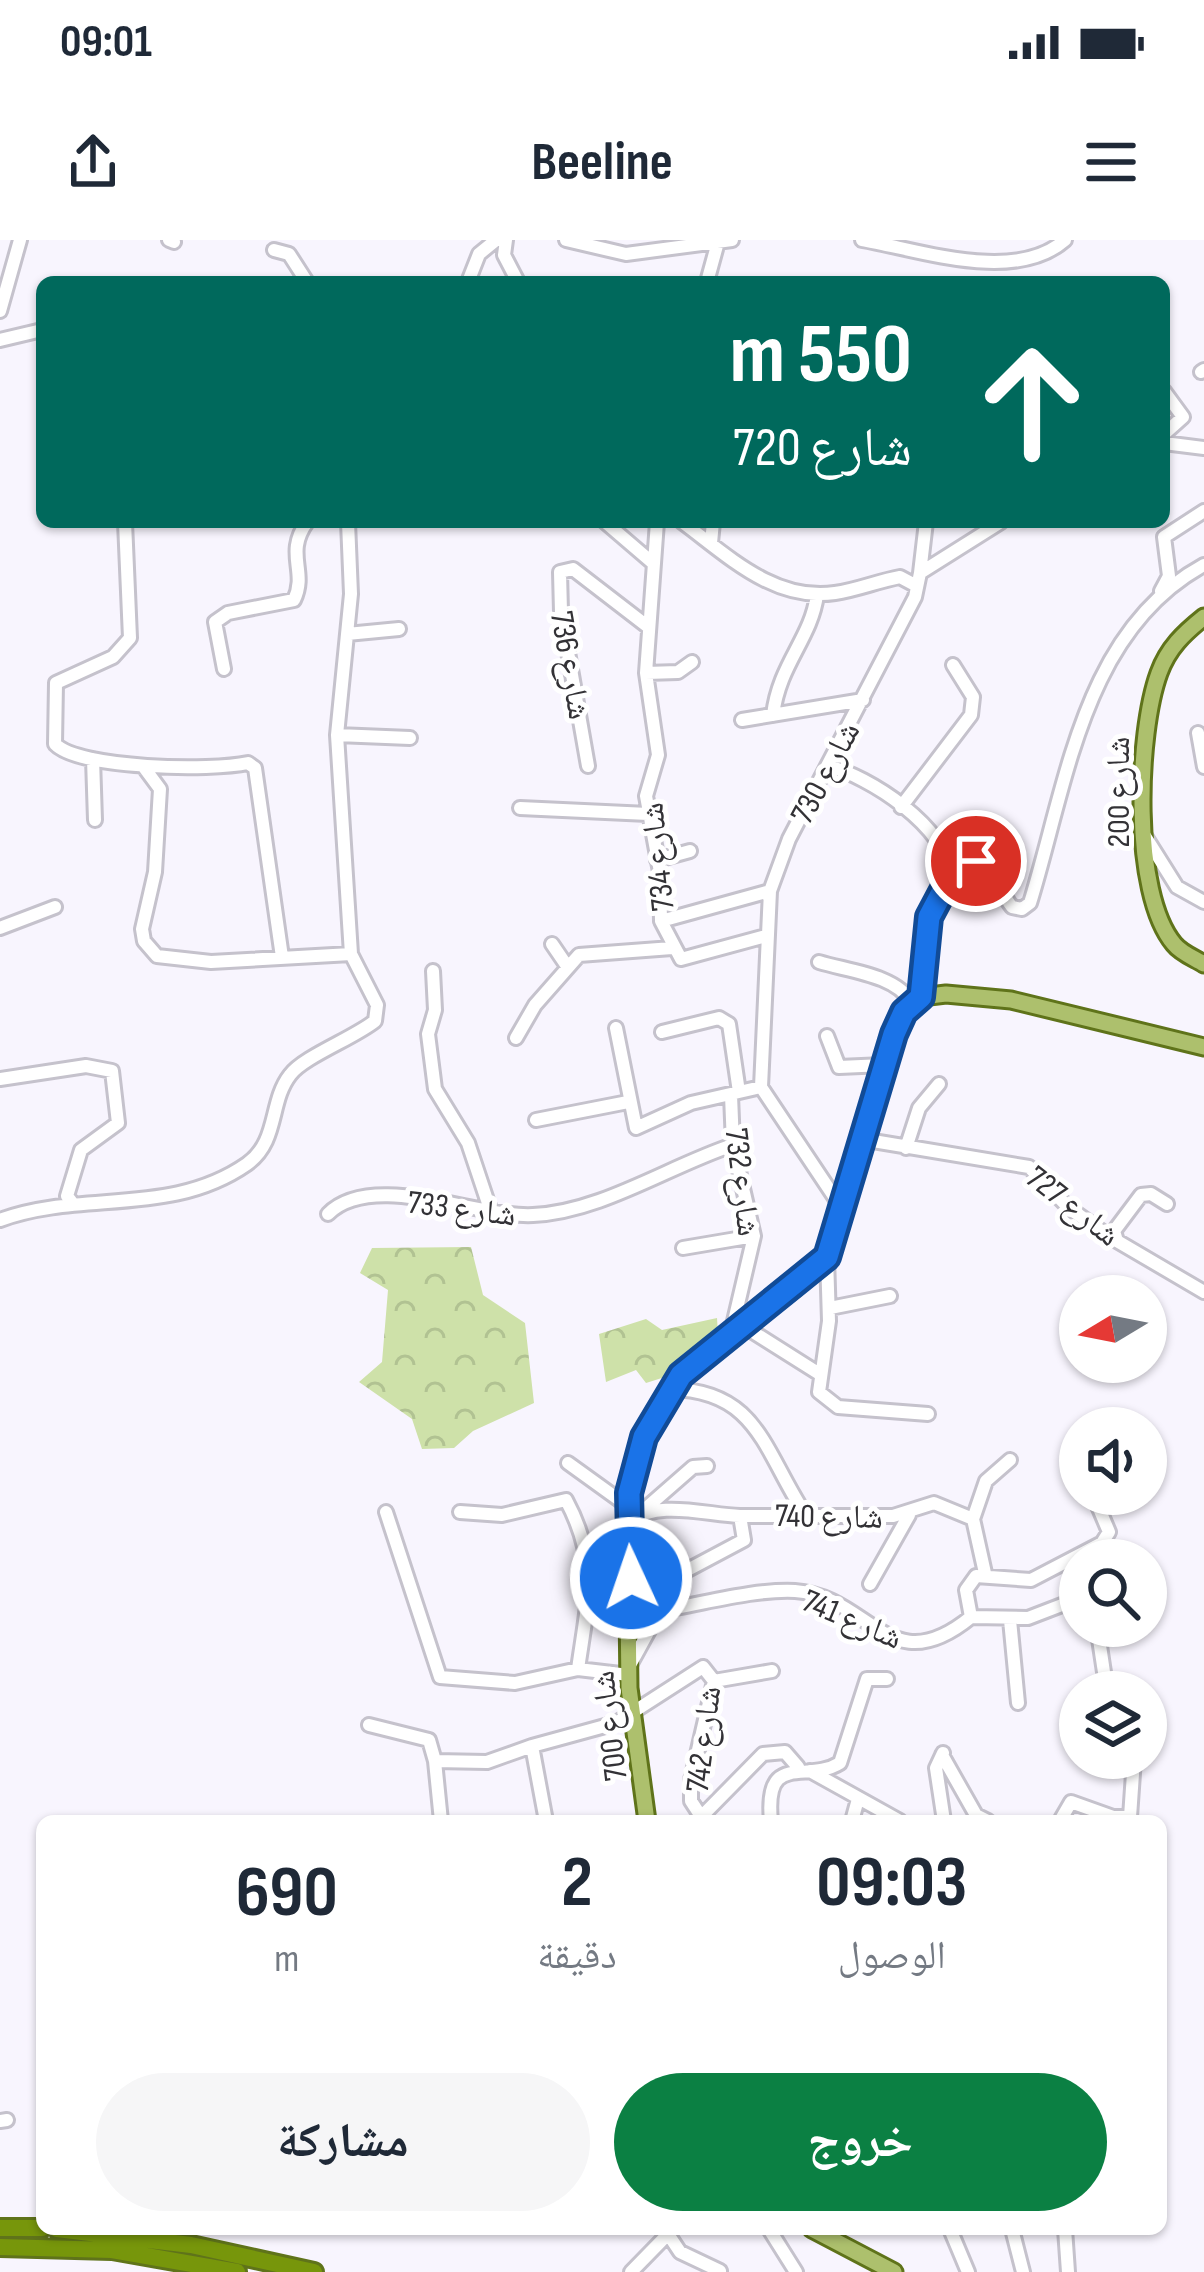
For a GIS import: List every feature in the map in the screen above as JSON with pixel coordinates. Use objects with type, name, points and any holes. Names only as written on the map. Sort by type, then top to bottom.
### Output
[{"type":"highway","points":[[0,2228],[36,2228]]},
{"type":"highway","points":[[110,2235],[171,2242],[314,2272]]},
{"type":"highway","points":[[0,2248],[112,2250],[237,2272]]},
{"type":"main road","name":"شارع 200","points":[[1204,617],[1171,648],[1145,725],[1149,885],[1172,942],[1204,964]]},
{"type":"main road","points":[[827,1257],[884,1065],[916,1000],[1011,1000],[1204,1048]]},
{"type":"main road","name":"شارع 700","points":[[646,1815],[629,1670],[631,1516],[644,1437],[670,1389],[827,1257]]},
{"type":"main road","points":[[823,2235],[894,2272]]},
{"type":"street","points":[[0,311],[20,240]]},
{"type":"street","points":[[470,276],[479,254],[502,240],[514,276]]},
{"type":"street","points":[[862,240],[998,259],[1031,259],[1065,240]]},
{"type":"street","points":[[571,241],[626,254],[727,241],[710,276]]},
{"type":"street","points":[[274,250],[289,254],[303,276]]},
{"type":"street","points":[[0,340],[36,331]]},
{"type":"street","points":[[1170,399],[1184,417],[1170,432]]},
{"type":"street","points":[[1170,440],[1204,448]]},
{"type":"street","points":[[916,1000],[929,917],[961,863],[976,861],[988,869],[1012,907],[1022,909],[1030,903],[1053,808],[1087,713],[1125,637],[1168,576],[1164,537],[1204,511]]},
{"type":"street","points":[[125,528],[134,614],[130,638],[113,657],[60,679],[52,696],[55,744],[73,757],[143,766],[248,764],[256,768],[282,957]]},
{"type":"street","points":[[224,669],[214,622],[228,613],[294,600],[298,584],[294,547],[305,528]]},
{"type":"street","points":[[0,1220],[77,1202],[175,1196],[227,1176],[255,1157],[273,1126],[290,1074],[374,1021],[376,1005],[351,954],[337,735],[347,634],[348,528]]},
{"type":"street","points":[[612,528],[654,564]]},
{"type":"street","name":"شارع 734","points":[[657,528],[646,673],[659,736],[648,814],[661,921],[672,948],[686,959],[766,936]]},
{"type":"street","points":[[690,528],[758,578],[817,595],[900,577],[918,579],[991,528]]},
{"type":"street","points":[[711,543],[712,528]]},
{"type":"street","name":"شارع 730","points":[[761,1087],[770,891],[782,854],[915,598],[925,528]]},
{"type":"street","points":[[1149,607],[1204,565]]},
{"type":"street","name":"شارع 736","points":[[588,766],[559,577],[566,568],[647,626]]},
{"type":"street","points":[[772,715],[781,672],[811,625],[817,595]]},
{"type":"street","points":[[347,634],[399,629]]},
{"type":"street","points":[[646,673],[678,672],[692,662]]},
{"type":"street","points":[[901,807],[971,715],[974,697],[953,665]]},
{"type":"street","points":[[742,720],[863,700]]},
{"type":"street","points":[[1198,733],[1204,767]]},
{"type":"street","points":[[337,735],[410,738]]},
{"type":"street","points":[[94,759],[95,820]]},
{"type":"street","points":[[143,766],[160,789]]},
{"type":"street","points":[[827,766],[867,778],[901,807],[943,845],[950,876]]},
{"type":"street","points":[[177,768],[160,789],[158,847],[144,941],[161,958],[211,962],[351,954]]},
{"type":"street","points":[[520,808],[648,814]]},
{"type":"street","points":[[1145,836],[1177,887],[1204,902]]},
{"type":"street","points":[[657,860],[690,850]]},
{"type":"street","points":[[661,921],[770,891]]},
{"type":"street","points":[[0,928],[55,907]]},
{"type":"street","points":[[552,944],[567,966]]},
{"type":"street","points":[[516,1038],[567,966],[589,953],[672,948]]},
{"type":"street","points":[[819,962],[889,983],[916,1000]]},
{"type":"street","points":[[433,971],[432,1074],[439,1100],[468,1143],[490,1209]]},
{"type":"street","name":"شارع 732","points":[[662,1032],[719,1018],[729,1024],[735,1094],[733,1145],[754,1236],[738,1333]]},
{"type":"street","points":[[616,1028],[634,1125],[641,1128],[684,1106],[761,1087],[839,1204]]},
{"type":"street","points":[[827,1036],[839,1067],[884,1065]]},
{"type":"street","points":[[0,1078],[86,1066],[112,1071],[118,1124],[81,1150],[71,1185],[77,1202]]},
{"type":"street","points":[[906,1148],[919,1108],[939,1084]]},
{"type":"street","points":[[536,1120],[628,1102]]},
{"type":"street","name":"شارع 727","points":[[861,1138],[1029,1166],[1074,1212],[1107,1235],[1114,1231],[1117,1241],[1204,1292]]},
{"type":"street","name":"شارع 733","points":[[328,1214],[342,1203],[365,1197],[550,1213],[733,1145]]},
{"type":"street","points":[[1114,1231],[1142,1195],[1150,1194],[1166,1204]]},
{"type":"street","points":[[683,1248],[754,1236]]},
{"type":"street","points":[[827,1257],[830,1308],[819,1392],[838,1407],[928,1414]]},
{"type":"street","points":[[830,1308],[890,1296]]},
{"type":"street","points":[[738,1333],[818,1373]]},
{"type":"street","points":[[670,1389],[715,1392],[736,1404],[808,1517]]},
{"type":"street","points":[[985,1574],[973,1519],[986,1480],[1010,1460]]},
{"type":"street","points":[[568,1463],[631,1516],[703,1511],[740,1516]]},
{"type":"street","points":[[631,1516],[693,1467],[707,1466]]},
{"type":"street","points":[[460,1512],[492,1516],[562,1499],[568,1503],[585,1547],[590,1587],[578,1669]]},
{"type":"street","name":"شارع 740","points":[[629,1670],[680,1574],[741,1544],[745,1535],[740,1516],[909,1515],[918,1506],[934,1503],[973,1519]]},
{"type":"street","points":[[386,1511],[438,1675],[515,1683],[578,1669],[629,1670]]},
{"type":"street","points":[[870,1584],[909,1515]]},
{"type":"street","points":[[1059,1607],[1010,1620],[970,1617],[966,1590],[971,1579],[985,1574],[1031,1580],[1089,1552],[1109,1532],[1102,1515]]},
{"type":"street","name":"شارع 741","points":[[657,1611],[802,1592],[916,1644],[940,1640],[970,1617]]},
{"type":"street","points":[[1010,1620],[1018,1703]]},
{"type":"street","name":"شارع 742","points":[[633,1710],[687,1672],[707,1667],[714,1681],[691,1780],[694,1809],[701,1815]]},
{"type":"street","points":[[714,1681],[772,1671]]},
{"type":"street","points":[[771,1815],[772,1790],[804,1769],[840,1763],[863,1685],[871,1677],[887,1679]]},
{"type":"street","points":[[435,1762],[487,1762],[616,1723],[633,1710]]},
{"type":"street","points":[[369,1725],[429,1740],[440,1815]]},
{"type":"street","points":[[532,1746],[545,1815]]},
{"type":"street","points":[[707,1815],[763,1754],[784,1752],[804,1769],[889,1815]]},
{"type":"street","points":[[943,1815],[936,1768],[943,1753],[976,1815]]},
{"type":"street","points":[[1130,1815],[1133,1779]]},
{"type":"street","points":[[854,1815],[858,1799]]},
{"type":"street","points":[[1063,1815],[1071,1802],[1107,1815]]},
{"type":"street","points":[[631,2272],[667,2235]]},
{"type":"street","points":[[672,2235],[680,2252],[720,2271]]},
{"type":"street","points":[[773,2235],[796,2272]]},
{"type":"street","points":[[953,2235],[968,2272]]},
{"type":"street","points":[[1014,2235],[1023,2272]]},
{"type":"street","points":[[1065,2235],[1068,2272]]},
{"type":"green space","points":[[471,1247],[483,1295],[525,1323],[534,1403],[473,1431],[454,1448],[422,1449],[412,1419],[359,1382],[382,1362],[388,1290],[360,1273],[372,1248]]},
{"type":"green space","points":[[717,1318],[718,1334],[665,1377],[646,1383],[636,1370],[606,1382],[599,1334],[646,1319],[662,1330]]},
{"type":"route","points":[[631,1578],[629,1493],[644,1437],[681,1375],[794,1289],[827,1257],[839,1204],[894,1034],[911,1002],[921,997],[929,917],[955,868],[976,861]]}]
